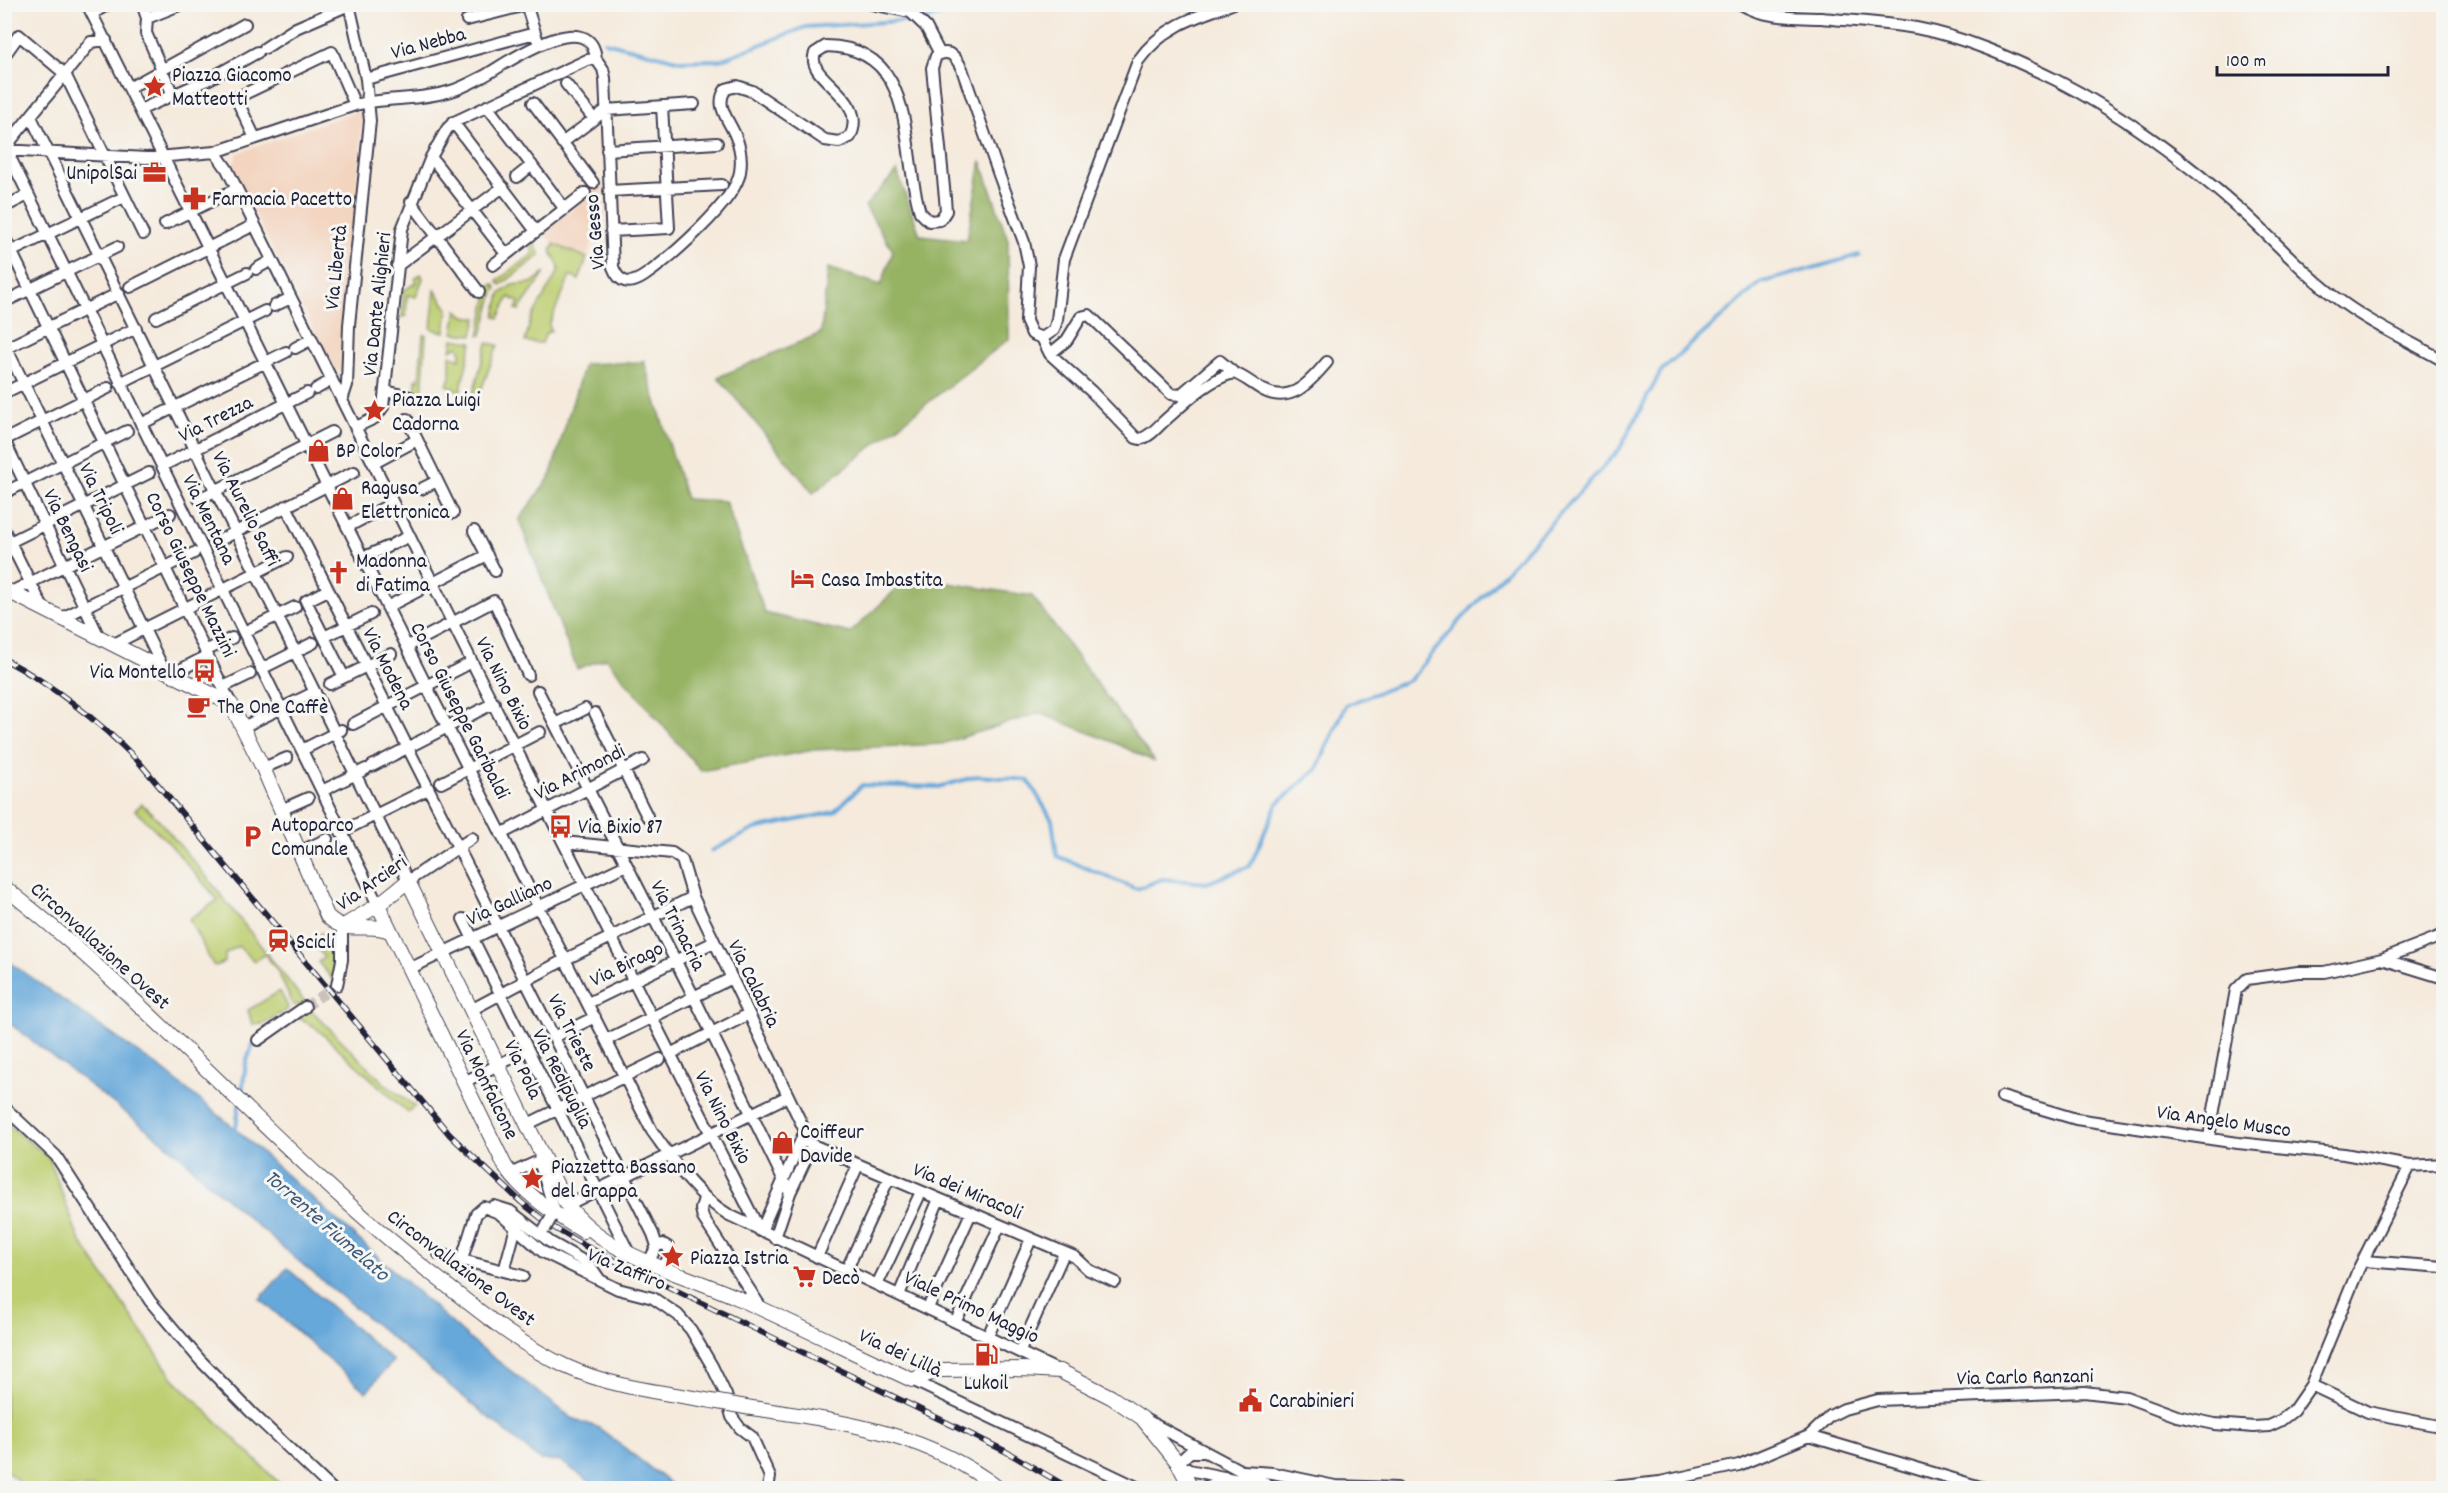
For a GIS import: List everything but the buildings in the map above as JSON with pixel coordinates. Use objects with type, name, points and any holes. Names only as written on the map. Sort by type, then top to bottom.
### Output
[{"type":"main road","points":[[8,590],[231,704]]},
{"type":"main road","name":"Corso Giuseppe Mazzini","points":[[231,704],[263,768],[327,916],[342,927]]},
{"type":"main road","name":"Via Arcieri","points":[[342,927],[378,905],[408,881]]},
{"type":"main road","name":"Via Pola","points":[[408,881],[528,1124],[558,1212],[606,1242],[663,1269]]},
{"type":"main road","name":"Circonvallazione Ovest","points":[[4,887],[90,960],[355,1212],[512,1335],[564,1365],[594,1377],[644,1389],[858,1425],[899,1435],[954,1460],[998,1488]]},
{"type":"main road","name":"Via Monfalcone","points":[[378,905],[510,1174],[558,1212]]},
{"type":"main road","points":[[342,927],[371,927],[390,931]]},
{"type":"main road","name":"Via dei Lillà","points":[[663,1269],[763,1310],[912,1380]]},
{"type":"main road","points":[[912,1380],[940,1370],[1060,1371]]},
{"type":"main road","name":"Viale Primo Maggio","points":[[1060,1371],[1111,1397],[1142,1418],[1178,1463],[1191,1488]]},
{"type":"street","points":[[89,9],[108,4]]},
{"type":"street","points":[[142,4],[147,18],[146,33],[178,93]]},
{"type":"street","points":[[147,18],[182,4]]},
{"type":"street","points":[[871,4],[906,8],[926,27],[940,54],[953,54],[962,69],[1019,225],[1029,266],[1026,321],[1032,334],[1042,338],[1050,354],[1092,392],[1136,438],[1140,439],[1151,433],[1205,380]]},
{"type":"street","points":[[1042,338],[1054,330],[1064,259],[1138,62],[1150,44],[1167,32],[1186,21],[1232,4]]},
{"type":"street","points":[[1742,4],[1769,15],[1916,28],[1957,38],[2002,55],[2055,80],[2108,108],[2174,155],[2244,214],[2333,296],[2444,360]]},
{"type":"street","points":[[140,110],[261,50],[296,28],[349,5]]},
{"type":"street","name":"Via Libertà","points":[[342,400],[347,385],[349,325],[370,121],[366,79],[349,5]]},
{"type":"street","points":[[467,20],[526,5],[537,38]]},
{"type":"street","name":"Corso Giuseppe Garibaldi","points":[[89,9],[408,646],[426,687],[652,1131],[689,1184],[704,1198]]},
{"type":"street","points":[[129,88],[245,24]]},
{"type":"street","points":[[4,56],[19,35],[65,74],[143,234]]},
{"type":"street","points":[[5,148],[50,153],[164,158],[215,152],[369,101],[401,100],[451,91],[482,77],[537,38],[576,37],[591,45],[596,59],[587,60],[453,122],[535,230]]},
{"type":"street","name":"Via Nebba","points":[[366,79],[537,38]]},
{"type":"street","points":[[5,148],[91,42],[106,40]]},
{"type":"street","name":"Via Gesso","points":[[596,59],[603,69],[613,267],[616,276],[622,281],[636,281],[708,220],[737,183],[740,165],[738,144],[721,100],[726,89],[737,86],[752,91],[825,140],[845,141],[853,131],[849,108],[839,91],[819,74],[813,63],[813,57],[818,49],[826,46],[858,51],[877,63],[890,76],[901,112],[920,212],[929,221],[940,220],[946,211],[932,68],[936,56],[940,54]]},
{"type":"street","points":[[255,138],[236,98],[332,52],[355,105]]},
{"type":"street","points":[[566,84],[594,119]]},
{"type":"street","points":[[533,103],[593,183]]},
{"type":"street","points":[[562,143],[606,110],[694,104]]},
{"type":"street","points":[[487,106],[564,208]]},
{"type":"street","points":[[611,231],[669,228],[662,106]]},
{"type":"street","name":"Via Aurelio Saffi","points":[[32,117],[315,692],[365,769],[376,815],[408,881]]},
{"type":"street","name":"Via Dante Alighieri","points":[[356,427],[380,413],[386,391],[400,238],[411,202],[431,157],[453,122]]},
{"type":"street","points":[[607,150],[717,143]]},
{"type":"street","name":"Via Mentana","points":[[5,148],[162,466],[182,508],[198,550],[222,589],[244,632],[378,905]]},
{"type":"street","name":"Via Nino Bixio","points":[[215,152],[227,169],[652,1018],[665,1056],[711,1135],[760,1231]]},
{"type":"street","points":[[431,157],[506,254]]},
{"type":"street","points":[[517,177],[532,165]]},
{"type":"street","points":[[609,191],[722,185]]},
{"type":"street","points":[[398,266],[503,187]]},
{"type":"street","points":[[165,224],[236,189]]},
{"type":"street","points":[[493,265],[585,193]]},
{"type":"street","points":[[4,207],[28,195]]},
{"type":"street","points":[[8,253],[124,197]]},
{"type":"street","points":[[411,202],[479,292]]},
{"type":"street","points":[[129,287],[254,225]]},
{"type":"street","name":"Corso Giuseppe Mazzini","points":[[4,236],[8,253],[31,289],[231,704]]},
{"type":"street","points":[[4,302],[117,247]]},
{"type":"street","points":[[156,318],[272,260]]},
{"type":"street","points":[[5,347],[118,293]]},
{"type":"street","points":[[120,382],[291,298]]},
{"type":"street","points":[[1050,354],[1067,340],[1081,317],[1089,315],[1171,394],[1180,395],[1205,380],[1233,372],[1263,390],[1282,396],[1302,389],[1327,362]]},
{"type":"street","points":[[4,393],[136,328]]},
{"type":"street","points":[[141,424],[312,339]]},
{"type":"street","name":"Via Tripoli","points":[[5,347],[168,672]]},
{"type":"street","name":"Via Trezza","points":[[162,466],[333,381]]},
{"type":"street","points":[[4,440],[108,388]]},
{"type":"street","points":[[386,391],[410,397]]},
{"type":"street","points":[[406,419],[453,513]]},
{"type":"street","points":[[4,492],[127,431]]},
{"type":"street","points":[[182,508],[332,432]]},
{"type":"street","name":"Via Bengasi","points":[[4,440],[99,637]]},
{"type":"street","points":[[374,463],[417,440]]},
{"type":"street","points":[[62,618],[354,472]]},
{"type":"street","points":[[7,543],[149,473]]},
{"type":"street","points":[[421,489],[437,481]]},
{"type":"street","points":[[347,527],[393,503]]},
{"type":"street","name":"Via Modena","points":[[286,506],[457,848]]},
{"type":"street","points":[[8,590],[31,583],[170,514]]},
{"type":"street","points":[[4,530],[7,543],[43,608]]},
{"type":"street","points":[[474,531],[495,571]]},
{"type":"street","points":[[363,558],[410,536]]},
{"type":"street","points":[[114,645],[307,546]]},
{"type":"street","points":[[433,583],[487,555]]},
{"type":"street","points":[[328,590],[306,601],[344,677]]},
{"type":"street","points":[[387,607],[418,591]]},
{"type":"street","points":[[408,646],[494,601],[528,675]]},
{"type":"street","points":[[244,632],[295,607]]},
{"type":"street","points":[[324,638],[371,614]]},
{"type":"street","points":[[168,672],[232,638]]},
{"type":"street","points":[[261,669],[313,643]]},
{"type":"street","points":[[330,684],[391,654]]},
{"type":"street","points":[[353,724],[472,662]]},
{"type":"street","points":[[223,687],[250,674]]},
{"type":"street","name":"Via Trinacria","points":[[538,690],[694,997],[790,1193]]},
{"type":"street","points":[[243,727],[315,692]]},
{"type":"street","points":[[322,791],[494,703]]},
{"type":"street","points":[[555,724],[590,711],[647,816]]},
{"type":"street","points":[[302,750],[339,731]]},
{"type":"street","points":[[441,783],[540,732]]},
{"type":"street","points":[[263,768],[287,758]]},
{"type":"street","name":"Via Arimondi","points":[[501,834],[643,760]]},
{"type":"street","points":[[341,832],[428,789]]},
{"type":"street","points":[[281,810],[308,798]]},
{"type":"street","name":"Via Arcieri","points":[[408,881],[472,837]]},
{"type":"street","points":[[299,852],[327,839]]},
{"type":"street","points":[[564,842],[617,848]]},
{"type":"street","name":"Via Trieste","points":[[457,848],[625,1177],[657,1246],[663,1244],[668,1247],[670,1254],[663,1269]]},
{"type":"street","name":"Via Calabria","points":[[617,848],[672,853],[682,860],[693,897],[788,1096],[803,1136]]},
{"type":"street","name":"Via Galliano","points":[[408,969],[626,866]]},
{"type":"street","points":[[471,1010],[566,959],[693,897]]},
{"type":"street","name":"Via Redipuglia","points":[[463,919],[629,1253]]},
{"type":"street","name":"Via Arcieri","points":[[337,985],[342,960],[342,927]]},
{"type":"street","points":[[2209,1137],[2236,990],[2247,979],[2298,972],[2324,972],[2382,959],[2444,935]]},
{"type":"street","name":"Via Birago","points":[[588,1003],[714,942]]},
{"type":"street","points":[[2382,959],[2444,978]]},
{"type":"street","points":[[606,1040],[732,978]]},
{"type":"street","points":[[258,1040],[305,1007]]},
{"type":"street","points":[[528,1124],[749,1014]]},
{"type":"street","points":[[554,1037],[595,1017]]},
{"type":"street","points":[[464,1082],[528,1050]]},
{"type":"street","points":[[543,1232],[558,1212],[788,1096]]},
{"type":"street","name":"Via Angelo Musco","points":[[2002,1097],[2076,1119],[2238,1143],[2344,1154],[2410,1166],[2444,1164]]},
{"type":"street","points":[[4,1107],[56,1156],[150,1301],[251,1413],[331,1488]]},
{"type":"street","points":[[760,1231],[803,1136]]},
{"type":"street","name":"Via dei Miracoli","points":[[803,1136],[812,1146],[1075,1257],[1089,1270],[1115,1282]]},
{"type":"street","points":[[776,1238],[790,1193],[812,1146]]},
{"type":"street","points":[[510,1174],[541,1160]]},
{"type":"street","points":[[817,1257],[858,1165]]},
{"type":"street","name":"Via Carlo Ranzani","points":[[1604,1488],[1660,1482],[1739,1465],[1809,1436],[1830,1416],[1844,1409],[1878,1400],[2084,1392],[2126,1397],[2177,1416],[2215,1424],[2269,1426],[2293,1411],[2311,1385],[2364,1261],[2410,1166]]},
{"type":"street","points":[[846,1270],[889,1178]]},
{"type":"street","points":[[877,1285],[921,1191]]},
{"type":"street","points":[[704,1198],[701,1209],[703,1218],[763,1310]]},
{"type":"street","name":"Viale Primo Maggio","points":[[704,1198],[729,1215],[760,1231],[1060,1371]]},
{"type":"street","points":[[899,1295],[939,1199]]},
{"type":"street","points":[[462,1259],[476,1214],[484,1207],[497,1205],[543,1232],[589,1264],[600,1280]]},
{"type":"street","name":"Via Zaffiro","points":[[484,1207],[500,1213],[543,1252],[618,1289],[653,1298],[678,1315],[691,1330],[726,1395],[732,1417],[740,1428],[752,1437],[770,1477],[768,1488]]},
{"type":"street","points":[[928,1308],[971,1213]]},
{"type":"street","points":[[956,1321],[1000,1225]]},
{"type":"street","points":[[504,1271],[516,1227]]},
{"type":"street","points":[[988,1336],[1032,1239]]},
{"type":"street","points":[[648,1263],[657,1246]]},
{"type":"street","points":[[1020,1351],[1064,1253]]},
{"type":"street","points":[[439,1254],[523,1276]]},
{"type":"street","points":[[2364,1261],[2444,1267]]},
{"type":"street","name":"Via dei Lillà","points":[[912,1380],[1139,1488]]},
{"type":"street","points":[[2311,1385],[2368,1412],[2444,1427]]},
{"type":"street","points":[[1142,1418],[1270,1487]]},
{"type":"street","points":[[1809,1436],[1984,1488]]},
{"type":"street","points":[[1207,1452],[1190,1452],[1178,1463],[1189,1470],[1270,1487]]},
{"type":"street","points":[[1243,1472],[1273,1473],[1335,1486],[1397,1488]]},
{"type":"street","points":[[1203,1488],[1230,1479]]},
{"type":"street","points":[[1660,1482],[1687,1488]]},
{"type":"shaded area","points":[[359,110],[363,114],[342,371],[339,372],[333,368],[232,169],[238,153]]},
{"type":"shaded area","points":[[603,184],[604,218],[595,232],[587,258],[554,244],[545,236],[542,232],[591,196],[587,190],[594,185]]},
{"type":"green space","points":[[981,161],[1008,240],[1009,339],[813,493],[718,377],[821,333],[828,268],[881,285],[893,251],[865,206],[897,171],[920,235],[967,240]]},
{"type":"green space","points":[[532,239],[540,255],[501,285],[497,281],[533,254],[530,242]]},
{"type":"green space","points":[[554,244],[587,258],[579,280],[570,276],[549,325],[551,331],[546,333],[542,343],[525,342],[531,319],[558,272],[559,267],[551,251]]},
{"type":"green space","points":[[545,273],[519,310],[516,309],[519,302],[509,297],[499,318],[495,316],[500,294],[512,285],[531,283]]},
{"type":"green space","points":[[421,274],[423,278],[416,297],[407,295],[406,316],[402,317],[403,291],[417,282],[415,279]]},
{"type":"green space","points":[[494,284],[497,289],[494,292],[482,335],[479,335],[489,290],[487,287]]},
{"type":"green space","points":[[435,290],[448,309],[445,332],[431,329]]},
{"type":"green space","points":[[457,310],[464,316],[477,318],[473,335],[453,333]]},
{"type":"green space","points":[[423,335],[426,335],[422,396],[416,394],[416,379],[419,380]]},
{"type":"green space","points":[[453,339],[472,342],[460,392],[447,385],[450,377],[450,355],[460,359],[461,353],[458,346],[451,350]]},
{"type":"green space","points":[[487,343],[498,345],[475,406],[470,404]]},
{"type":"green space","points":[[644,362],[686,499],[725,501],[765,613],[850,633],[909,577],[1032,596],[1155,762],[1113,742],[1039,713],[942,744],[814,750],[701,771],[606,658],[577,669],[519,520],[550,477],[584,364]]},
{"type":"green space","points":[[142,804],[156,817],[210,881],[312,1011],[386,1085],[415,1106],[407,1112],[315,1027],[300,1018],[307,1009],[303,1005],[293,1005],[277,970],[265,954],[254,961],[238,946],[225,954],[225,962],[213,965],[189,919],[218,900],[168,842],[135,810]]},
{"type":"green space","points":[[321,933],[338,955],[335,982],[318,962],[324,957],[311,941]]},
{"type":"green space","points":[[280,991],[288,1007],[287,1010],[263,1024],[252,1024],[248,1010]]},
{"type":"green space","points":[[4,1121],[49,1158],[79,1239],[173,1378],[284,1488],[27,1488],[5,1470]]},
{"type":"water","name":"Torrente Fiumelato","points":[[5,959],[164,1071],[232,1126],[473,1342],[572,1418],[599,1428],[676,1488],[599,1488],[560,1461],[540,1460],[302,1264],[207,1182],[179,1154],[5,1020]]},
{"type":"water","points":[[287,1268],[393,1361],[366,1392],[260,1299]]},
{"type":"waterway","points":[[923,20],[977,4]]},
{"type":"waterway","points":[[605,42],[681,61],[720,60],[806,27],[915,20]]},
{"type":"waterway","points":[[711,851],[755,829],[834,812],[862,785],[938,787],[978,776],[1028,780],[1052,820],[1057,856],[1137,889],[1162,879],[1207,883],[1250,866],[1277,804],[1317,769],[1346,705],[1410,680],[1457,624],[1619,450],[1661,371],[1760,283],[1859,255]]},
{"type":"waterway","points":[[241,1098],[246,1063],[253,1044]]},
{"type":"waterway","points":[[235,1134],[239,1106]]},
{"type":"tunnel","points":[[305,1007],[337,985]]},
{"type":"railway","points":[[4,659],[75,705],[139,762],[450,1135],[521,1202],[551,1226],[585,1246],[1005,1451],[1069,1488]]},
{"type":"place","name":"Piazza Giacomo Matteotti","points":[[154,86]]},
{"type":"place","name":"UnipolSai","points":[[155,172]]},
{"type":"place","name":"Farmacia Pacetto","points":[[194,198]]},
{"type":"place","name":"Piazza Luigi Cadorna","points":[[374,411]]},
{"type":"place","name":"BP Color","points":[[318,450]]},
{"type":"place","name":"Ragusa Elettronica","points":[[343,499]]},
{"type":"place","name":"Madonna di Fatima","points":[[338,572]]},
{"type":"place","name":"Casa Imbastita","points":[[803,579]]},
{"type":"place","name":"Via Montello","points":[[204,671]]},
{"type":"place","name":"The One Caffè","points":[[199,706]]},
{"type":"place","name":"Via Bixio 87","points":[[560,826]]},
{"type":"place","name":"Autoparco Comunale","points":[[253,836]]},
{"type":"place","name":"Scicli","points":[[278,941]]},
{"type":"place","name":"Coiffeur Davide","points":[[782,1143]]},
{"type":"place","name":"Piazzetta Bassano del Grappa","points":[[533,1178]]},
{"type":"place","name":"Piazza Istria","points":[[672,1257]]},
{"type":"place","name":"Decò","points":[[804,1277]]},
{"type":"place","name":"Lukoil","points":[[986,1354]]},
{"type":"place","name":"Carabinieri","points":[[1251,1400]]}]
